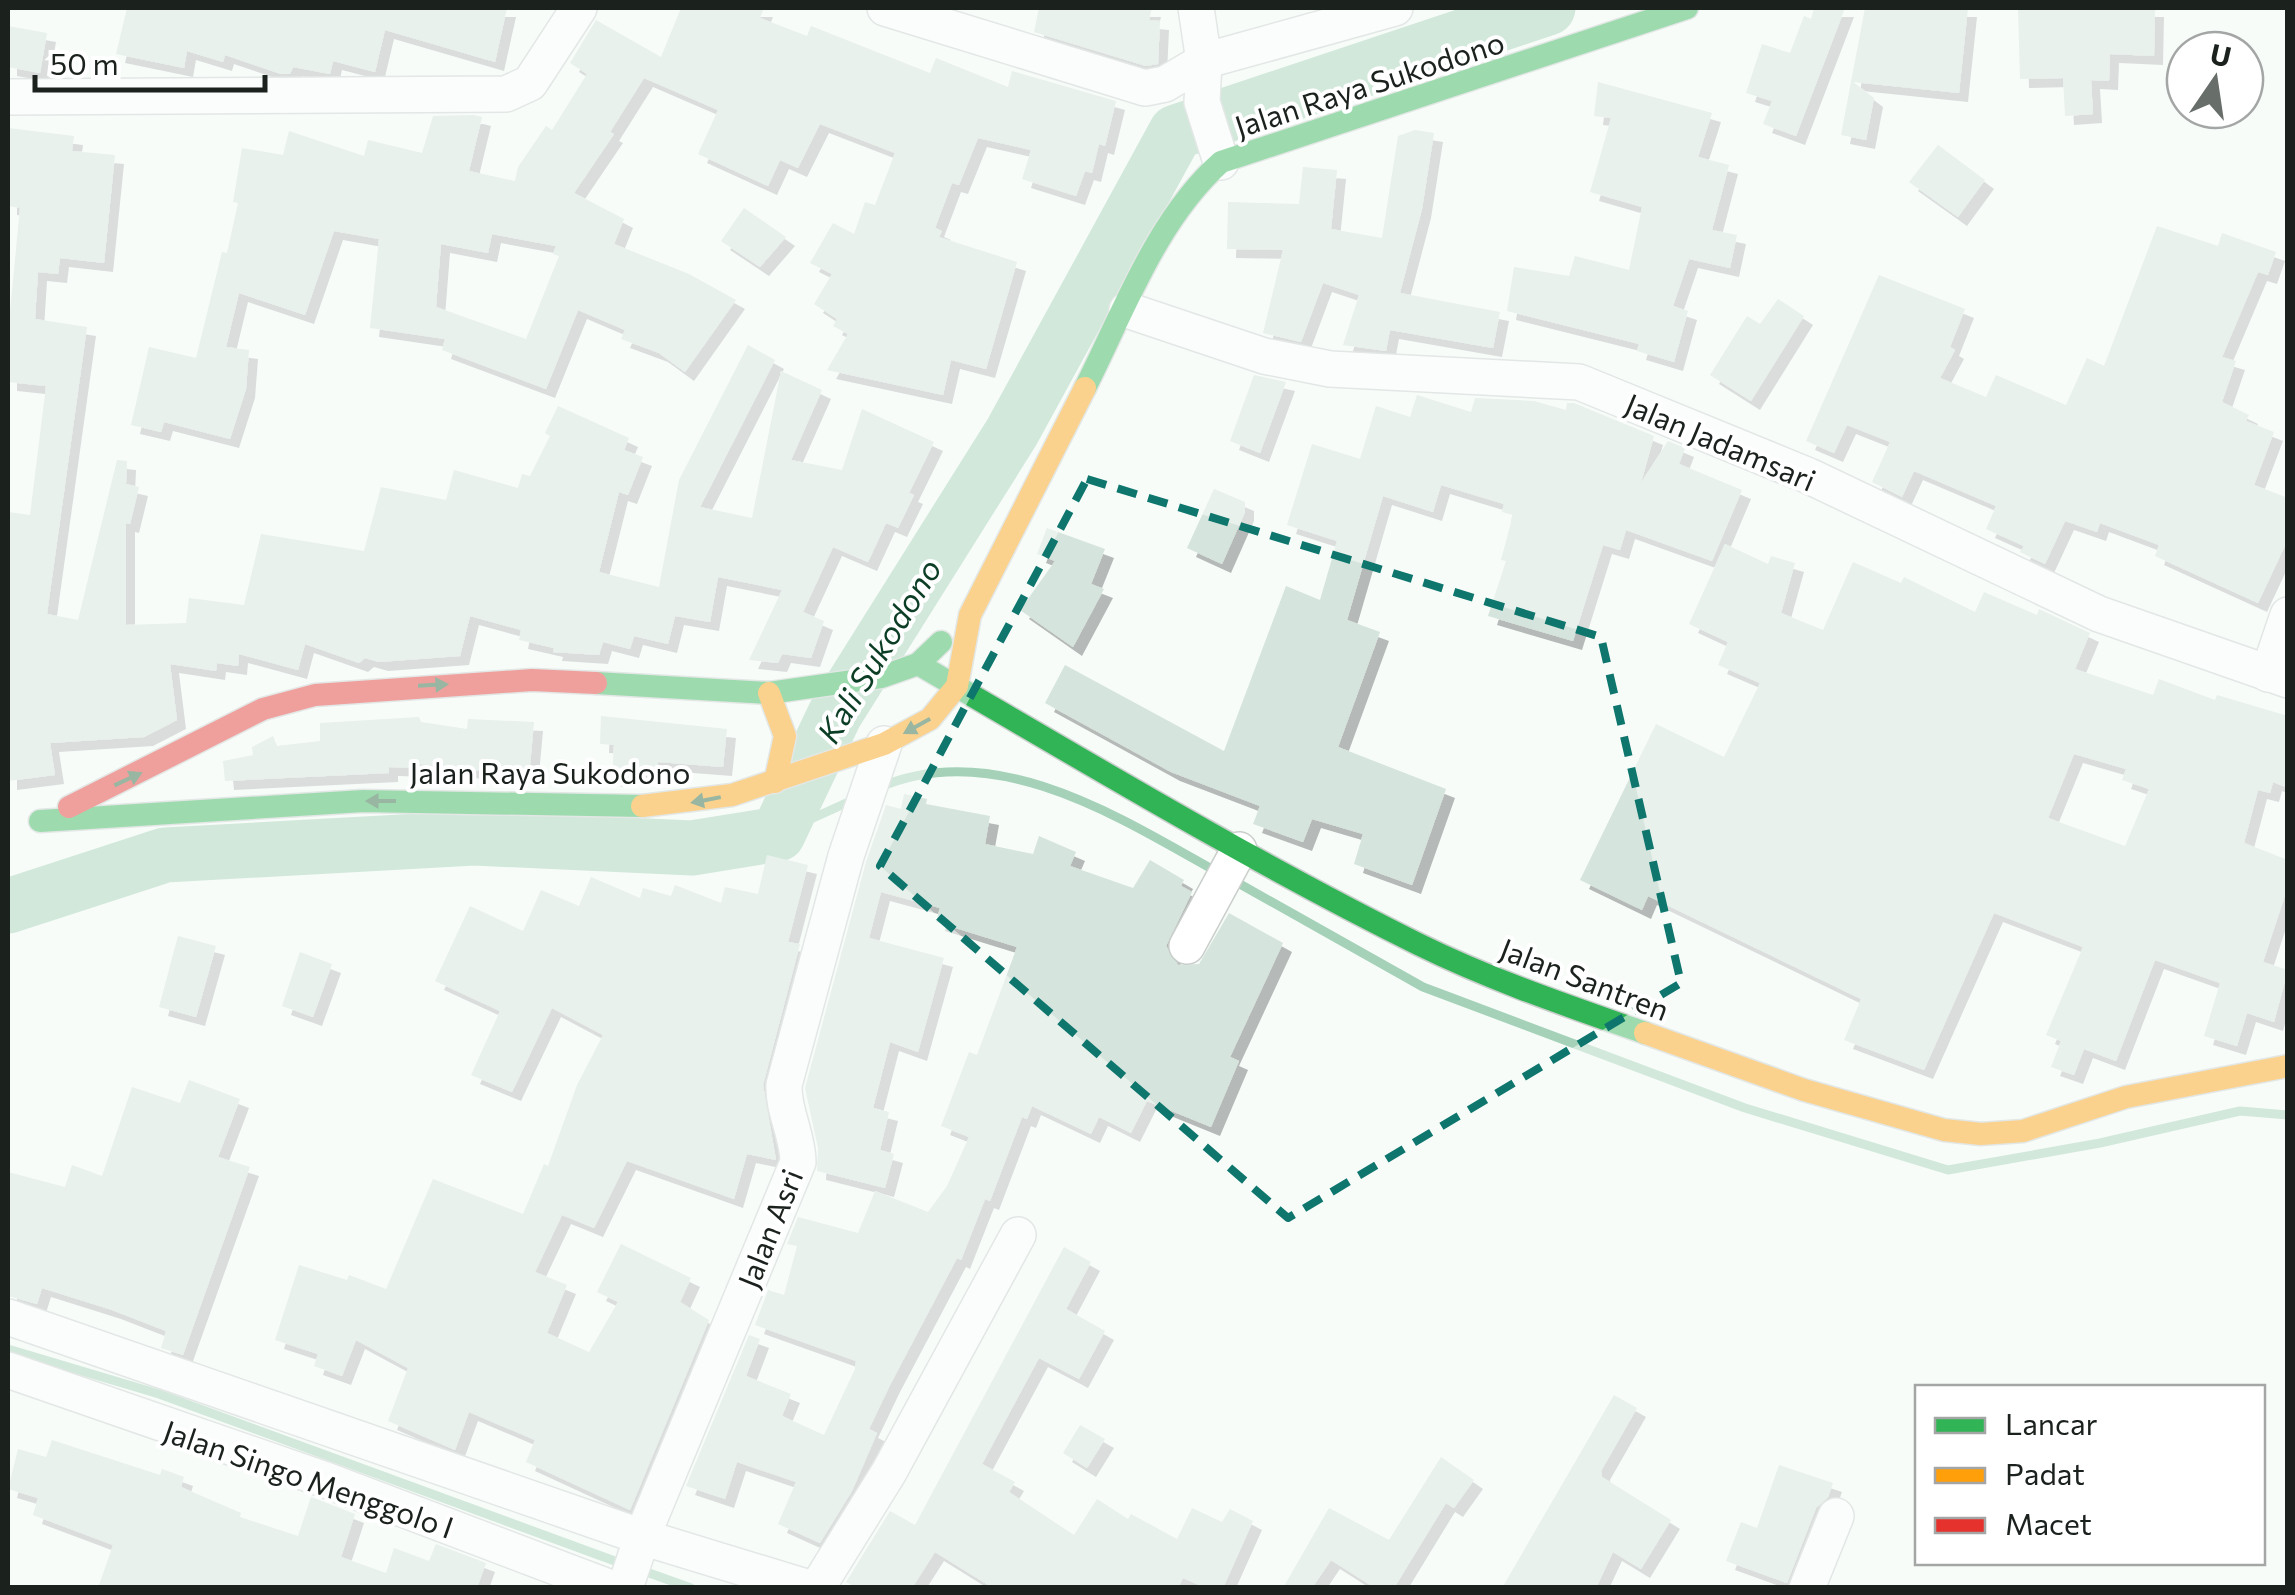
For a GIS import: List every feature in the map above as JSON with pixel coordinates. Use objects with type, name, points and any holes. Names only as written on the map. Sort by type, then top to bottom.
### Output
[{"type":"main road","name":"Jalan Raya Sukodono","points":[[970,615],[918,664],[881,677],[778,692],[532,680],[315,695],[263,709],[32,823],[194,792],[363,801],[690,804],[799,772],[870,769],[930,720],[957,686],[970,615],[1169,222],[1219,153],[1515,68],[1686,8]]},
{"type":"main road","name":"Jalan Santren","points":[[918,664],[1230,867],[1523,990],[1804,1090],[1944,1130],[1981,1134],[2023,1131],[2126,1097],[2288,1066]]},
{"type":"main road","points":[[775,782],[785,757],[787,735],[778,692]]},
{"type":"main road","points":[[194,745],[194,792]]},
{"type":"street","points":[[8,97],[506,94],[530,83],[578,8]]},
{"type":"street","points":[[885,8],[1145,88],[1164,84],[1204,62],[1395,8]]},
{"type":"street","points":[[1196,8],[1204,62],[1202,102],[1219,153]]},
{"type":"street","name":"Jalan Jadamsari","points":[[1127,310],[1264,356],[1330,369],[1579,382],[1809,476],[2100,614],[2278,677]]},
{"type":"street","points":[[2278,677],[2288,615]]},
{"type":"street","name":"Jalan Asri","points":[[621,1587],[798,1162],[798,1142],[784,1103],[784,1085],[870,769]]},
{"type":"street","points":[[1187,946],[1230,867]]},
{"type":"street","points":[[816,1588],[890,1472],[1018,1236]]},
{"type":"street","points":[[8,1317],[640,1543],[809,1588]]},
{"type":"street","name":"Jalan Singo Menggolo I","points":[[8,1370],[621,1587]]},
{"type":"street","points":[[1807,1588],[1836,1516]]},
{"type":"highlighted area","points":[[1087,479],[1601,637],[1681,983],[1288,1218],[880,866]]},
{"type":"building","points":[[127,8],[507,8],[495,62],[385,30],[375,72],[333,61],[330,74],[293,67],[290,74],[281,74],[225,55],[223,62],[187,51],[184,68],[116,54]]},
{"type":"building","points":[[681,8],[764,8],[760,18],[807,36],[811,26],[930,73],[936,58],[1008,87],[1012,71],[1116,101],[1105,146],[1099,144],[1092,173],[1085,171],[1076,196],[1022,179],[1031,150],[978,138],[959,185],[952,183],[935,228],[942,231],[939,237],[1017,262],[986,369],[951,360],[943,395],[827,370],[848,334],[833,326],[837,319],[814,304],[832,274],[810,263],[833,223],[854,234],[865,202],[875,205],[895,153],[820,124],[798,168],[780,160],[768,186],[698,154],[718,110],[644,78],[610,132],[614,134],[574,193],[624,219],[614,244],[689,274],[736,300],[685,372],[659,353],[621,339],[625,330],[578,310],[546,389],[442,350],[445,339],[370,328],[379,239],[334,231],[305,315],[239,293],[226,347],[249,350],[246,389],[230,439],[164,422],[161,432],[131,425],[149,347],[196,358],[238,203],[233,202],[242,148],[283,155],[289,131],[364,156],[368,140],[422,153],[433,116],[474,115],[482,117],[469,171],[515,181],[518,167],[546,126],[552,130],[587,74],[570,63],[596,20],[661,57]],"holes":[[[492,234],[556,246],[553,254],[559,256],[526,339],[436,307],[441,244],[488,253]]]},
{"type":"building","points":[[1039,8],[1152,8],[1149,20],[1160,21],[1158,64],[1146,66],[1034,32]]},
{"type":"building","points":[[1814,8],[1845,8],[1796,136],[1763,124],[1772,101],[1746,93],[1762,44],[1790,53],[1804,16],[1811,19]]},
{"type":"building","points":[[1865,8],[1968,8],[1959,93],[1853,82],[1874,98],[1866,140],[1841,135]]},
{"type":"building","points":[[2018,8],[2155,8],[2154,56],[2110,54],[2109,81],[2091,80],[2093,114],[2065,116],[2063,78],[2020,79]]},
{"type":"building","points":[[8,26],[47,33],[40,73],[8,67]]},
{"type":"building","points":[[1598,82],[1712,113],[1698,157],[1729,165],[1712,230],[1737,235],[1730,268],[1689,259],[1673,306],[1688,311],[1674,362],[1637,351],[1639,344],[1507,311],[1514,267],[1569,276],[1575,256],[1629,270],[1642,207],[1590,192],[1611,118],[1594,116]]},
{"type":"building","points":[[8,128],[74,136],[72,151],[115,155],[104,263],[60,258],[58,274],[38,272],[35,319],[87,327],[47,614],[78,620],[117,460],[127,461],[126,484],[139,487],[130,524],[126,523],[126,625],[186,623],[189,598],[244,605],[261,534],[364,551],[381,487],[446,500],[454,470],[518,488],[522,474],[530,476],[550,436],[545,433],[558,406],[629,438],[624,450],[643,457],[628,495],[619,492],[599,572],[659,587],[679,480],[748,345],[775,360],[700,507],[752,518],[781,371],[822,390],[791,460],[842,470],[862,409],[934,442],[909,493],[914,495],[898,528],[886,523],[868,562],[833,547],[803,612],[824,621],[811,658],[782,654],[778,663],[749,660],[782,590],[718,577],[710,622],[675,616],[668,644],[634,636],[630,649],[603,642],[599,655],[553,652],[554,648],[519,640],[521,630],[470,616],[460,656],[379,662],[365,658],[359,663],[305,644],[298,670],[239,654],[238,666],[217,663],[216,671],[170,664],[177,720],[144,737],[50,743],[55,775],[8,781],[8,512],[30,515],[46,386],[8,382],[8,332],[20,208],[8,206]]},
{"type":"building","points":[[1415,130],[1434,133],[1422,209],[1400,293],[1500,312],[1493,348],[1390,330],[1386,351],[1343,345],[1359,295],[1323,283],[1301,342],[1263,333],[1283,250],[1227,249],[1228,202],[1299,204],[1303,167],[1337,170],[1331,229],[1382,238],[1398,136]]},
{"type":"building","points":[[1938,145],[1985,180],[1958,217],[1909,182]]},
{"type":"building","points":[[744,208],[786,237],[760,267],[721,241]]},
{"type":"building","points":[[2157,226],[2218,246],[2222,233],[2276,252],[2268,275],[2258,272],[2222,357],[2236,361],[2222,402],[2249,415],[2246,421],[2274,432],[2254,485],[2288,498],[2288,539],[2258,603],[2155,556],[2159,545],[2100,523],[2097,532],[2065,521],[2045,564],[2020,552],[2024,546],[1986,529],[1996,506],[1914,471],[1902,497],[1872,482],[1890,442],[1847,425],[1834,453],[1806,441],[1879,275],[1965,309],[1950,347],[1955,350],[1940,378],[1986,397],[1996,375],[2066,405],[2087,358],[2104,366]]},
{"type":"building","points":[[1778,299],[1804,316],[1751,401],[1710,375],[1747,316],[1760,324]]},
{"type":"building","points":[[1254,375],[1286,382],[1260,453],[1230,441]]},
{"type":"building","points":[[1417,395],[1471,412],[1475,398],[1534,401],[1566,410],[1567,403],[1574,403],[1654,436],[1641,483],[1668,441],[1685,448],[1679,464],[1742,490],[1712,561],[1626,530],[1620,550],[1603,545],[1573,641],[1488,616],[1506,561],[1501,560],[1513,515],[1502,512],[1504,504],[1441,485],[1433,512],[1383,496],[1347,620],[1380,632],[1338,747],[1446,789],[1412,885],[1354,864],[1363,834],[1312,819],[1303,842],[1253,824],[1260,806],[1171,772],[1045,703],[1065,665],[1224,751],[1286,586],[1320,600],[1337,541],[1287,525],[1312,444],[1360,459],[1376,406],[1410,417]]},
{"type":"building","points":[[1214,489],[1245,502],[1245,512],[1222,564],[1187,548]]},
{"type":"building","points":[[1047,528],[1105,549],[1091,584],[1104,589],[1073,647],[1020,610],[1055,561],[1037,554]]},
{"type":"building","points":[[1725,544],[1768,564],[1771,556],[1795,563],[1781,613],[1823,630],[1853,562],[1901,583],[1904,577],[1975,612],[1984,592],[2037,615],[2039,609],[2090,633],[2075,669],[2153,695],[2159,679],[2215,700],[2217,695],[2288,716],[2288,788],[2273,782],[2270,793],[2258,790],[2244,843],[2288,860],[2288,886],[2263,962],[2288,970],[2274,1022],[2247,1013],[2237,1046],[2204,1036],[2220,983],[2155,960],[2116,1061],[2084,1049],[2074,1075],[2051,1067],[2061,1041],[2046,1035],[2083,947],[1994,913],[1924,1070],[1844,1040],[1861,999],[1648,896],[1642,910],[1580,880],[1656,724],[1724,757],[1760,683],[1718,665],[1728,642],[1689,624]],"holes":[[[2074,754],[2126,769],[2122,780],[2149,789],[2125,846],[2048,818]]]},
{"type":"building","points":[[601,716],[727,729],[723,767],[658,762],[657,775],[612,778],[614,745],[600,744]]},
{"type":"building","points":[[419,717],[421,722],[467,729],[468,719],[534,722],[529,776],[420,764],[420,768],[389,767],[389,773],[225,781],[223,761],[253,755],[252,747],[273,736],[277,746],[320,741],[320,723]]},
{"type":"building","points":[[904,794],[927,799],[926,804],[990,816],[985,844],[1033,854],[1039,836],[1076,852],[1070,866],[1133,888],[1150,860],[1184,880],[1181,886],[1192,892],[1166,946],[1178,965],[1199,964],[1229,913],[1283,943],[1230,1057],[1239,1061],[1211,1127],[1147,1101],[1131,1133],[1099,1117],[1091,1134],[1032,1106],[1027,1119],[1022,1117],[990,1201],[985,1199],[961,1260],[957,1258],[890,1385],[869,1429],[877,1433],[852,1491],[820,1543],[778,1524],[796,1482],[737,1462],[725,1499],[686,1486],[749,1335],[760,1339],[746,1376],[791,1394],[782,1416],[824,1435],[855,1369],[856,1361],[755,1325],[768,1290],[784,1295],[797,1246],[787,1244],[798,1217],[858,1233],[875,1191],[928,1212],[947,1186],[969,1137],[941,1126],[969,1052],[977,1055],[1017,947],[936,922],[940,908],[881,892],[869,938],[944,958],[918,1052],[890,1042],[873,1108],[889,1112],[880,1150],[894,1154],[885,1188],[817,1171],[818,1148],[805,1088],[866,862],[886,805],[901,809]]},
{"type":"building","points":[[767,855],[808,865],[788,942],[800,944],[763,1085],[776,1160],[747,1154],[734,1199],[627,1161],[594,1228],[562,1215],[535,1272],[567,1285],[547,1333],[589,1352],[618,1302],[597,1292],[621,1244],[691,1278],[680,1302],[709,1320],[630,1510],[526,1462],[535,1440],[469,1412],[455,1450],[388,1421],[408,1368],[356,1340],[342,1376],[314,1366],[318,1354],[275,1340],[299,1265],[347,1280],[349,1275],[386,1289],[433,1179],[523,1214],[544,1164],[548,1166],[577,1085],[603,1035],[552,1008],[512,1092],[471,1075],[500,1011],[435,981],[470,906],[523,931],[541,890],[579,906],[591,877],[640,898],[643,888],[671,896],[675,885],[721,903],[725,887],[758,894]]},
{"type":"building","points":[[178,936],[216,946],[196,1017],[159,1007]]},
{"type":"building","points":[[300,952],[332,964],[313,1017],[282,1006]]},
{"type":"building","points":[[189,1080],[240,1099],[218,1157],[250,1167],[183,1355],[161,1348],[166,1331],[112,1310],[42,1288],[37,1304],[8,1296],[8,1172],[65,1187],[72,1165],[102,1176],[132,1087],[180,1103]]},
{"type":"building","points":[[1064,1247],[1091,1262],[1066,1309],[1105,1331],[1079,1379],[1039,1358],[982,1464],[1015,1482],[1009,1492],[1074,1535],[1097,1499],[1128,1519],[1131,1514],[1177,1539],[1192,1508],[1222,1522],[1230,1509],[1253,1521],[1223,1588],[1206,1588],[1183,1578],[1178,1588],[993,1588],[935,1552],[912,1588],[856,1588],[846,1582],[890,1511],[915,1525]]},
{"type":"building","points":[[1614,1395],[1637,1408],[1601,1471],[1602,1477],[1671,1520],[1641,1569],[1613,1552],[1596,1588],[1502,1588]]},
{"type":"building","points":[[1080,1425],[1105,1439],[1087,1468],[1063,1453]]},
{"type":"building","points":[[52,1440],[160,1475],[162,1469],[184,1477],[181,1487],[241,1513],[240,1517],[298,1536],[311,1497],[355,1514],[341,1557],[386,1573],[394,1548],[429,1561],[436,1544],[486,1563],[477,1588],[98,1588],[113,1545],[33,1515],[38,1498],[8,1489],[18,1449],[46,1457]]},
{"type":"building","points":[[1441,1457],[1474,1480],[1454,1508],[1446,1503],[1394,1588],[1375,1588],[1331,1560],[1312,1588],[1283,1588],[1329,1508],[1389,1540]]},
{"type":"building","points":[[1779,1465],[1833,1483],[1828,1497],[1816,1508],[1787,1583],[1726,1561],[1741,1522],[1757,1528]]},
{"type":"waterway","name":"Kali Sukodono","points":[[8,906],[165,855],[474,838],[692,848],[778,834],[835,714],[1012,432],[1176,132],[1548,8]]},
{"type":"waterway","points":[[878,788],[922,775],[966,772],[1010,777],[1097,807],[1217,872]]},
{"type":"waterway","points":[[778,834],[855,799]]},
{"type":"waterway","points":[[1231,879],[1423,987],[1745,1108],[1948,1170],[2100,1143],[2240,1111],[2288,1115]]},
{"type":"waterway","points":[[8,1349],[159,1394],[623,1564]]},
{"type":"waterway","points":[[638,1569],[691,1588]]},
{"type":"traffic: fast","points":[[1085,388],[1160,239],[1198,185],[1221,162],[1687,8]]},
{"type":"traffic: fast","points":[[596,683],[769,693],[881,677],[918,664],[941,642]]},
{"type":"traffic: fast","points":[[918,664],[1354,912],[1502,981],[1645,1033]]},
{"type":"traffic: fast","points":[[40,821],[363,801],[642,806]]},
{"type":"traffic: slow","points":[[642,806],[732,795],[884,744],[930,719],[957,686],[970,615],[1085,388]]},
{"type":"traffic: slow","points":[[769,693],[785,736],[775,782]]},
{"type":"traffic: slow","points":[[1645,1033],[1804,1090],[1944,1130],[1981,1134],[2023,1131],[2126,1097],[2288,1066]]},
{"type":"traffic: jam","points":[[69,807],[263,709],[315,695],[532,680],[596,683]]}]
